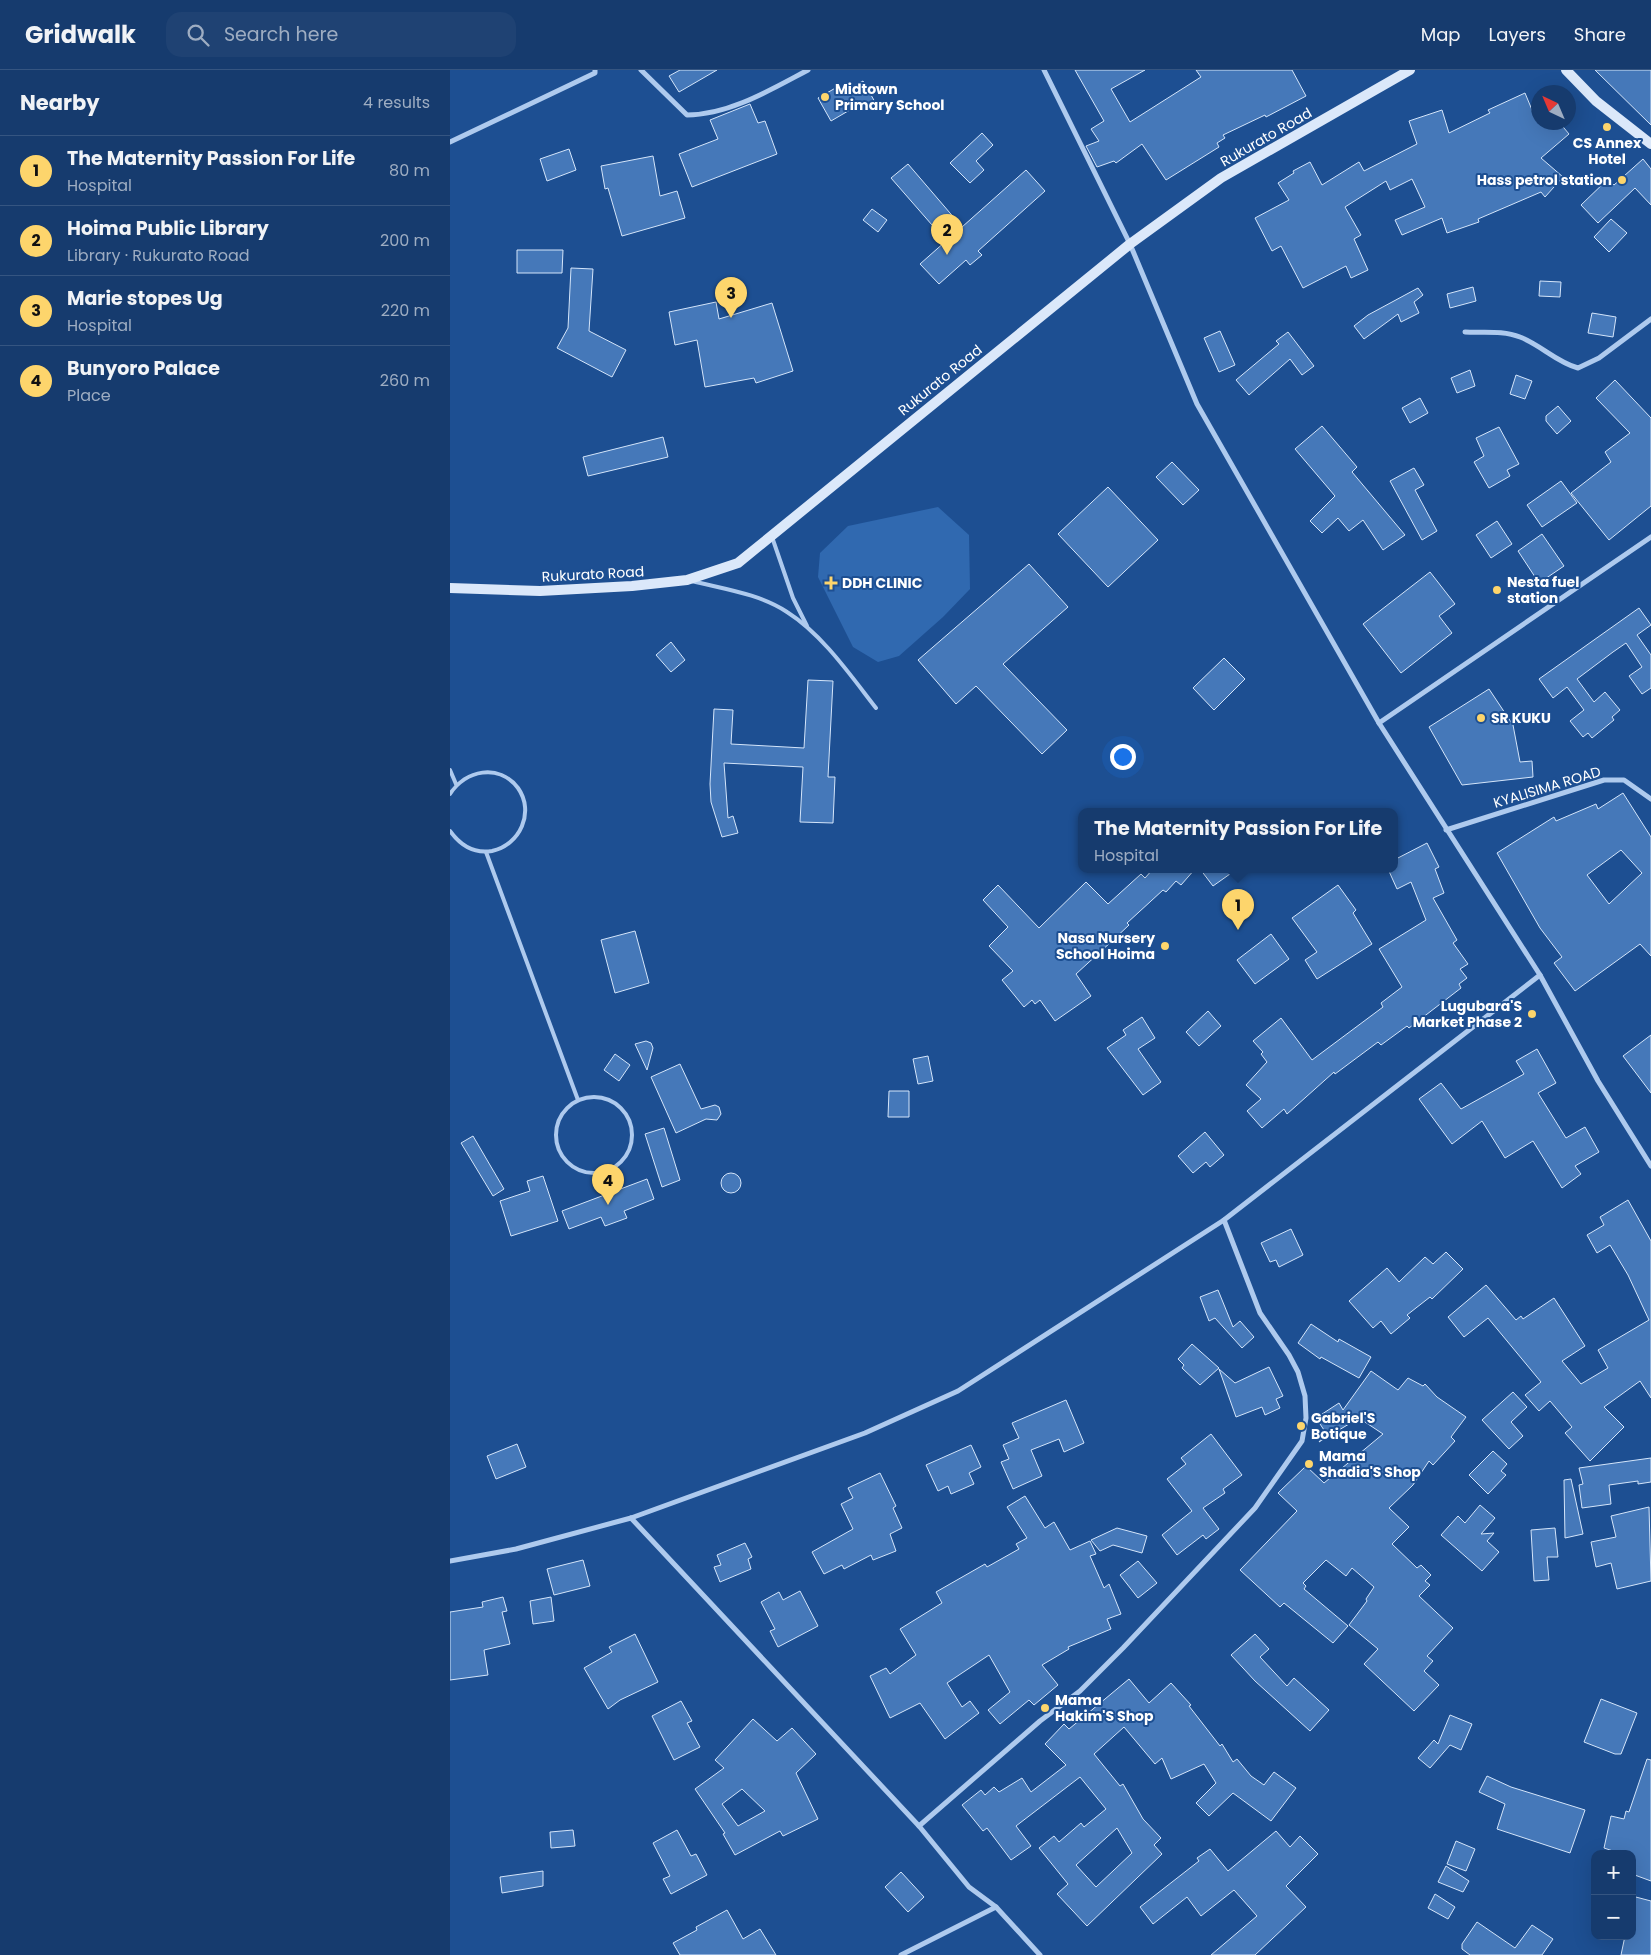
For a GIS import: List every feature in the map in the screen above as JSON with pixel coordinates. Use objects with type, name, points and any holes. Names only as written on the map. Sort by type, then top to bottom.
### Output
[{"type":"street","points":[[450,142],[595,71],[602,70]]},
{"type":"street","points":[[641,70],[678,109],[687,115],[698,115],[750,101],[808,70]]},
{"type":"street","points":[[1044,70],[1130,244],[1197,404],[1379,723],[1540,975],[1598,1081],[1651,1166]]},
{"type":"street","name":"Rukurato Road","points":[[450,588],[540,591],[632,586],[688,580],[738,563],[1130,244],[1221,178],[1410,70]]},
{"type":"street","points":[[1566,70],[1596,101],[1651,144]]},
{"type":"street","points":[[1465,332],[1505,333],[1519,336],[1562,363],[1578,368],[1599,358],[1651,319]]},
{"type":"street","points":[[1379,723],[1651,537]]},
{"type":"street","name":"KYALISIMA ROAD","points":[[1446,830],[1604,780],[1624,780],[1651,799]]},
{"type":"street","points":[[450,1561],[516,1549],[631,1518],[865,1433],[958,1391],[1224,1220],[1540,975]]},
{"type":"street","points":[[918,1826],[1040,1721],[1080,1691],[1123,1648],[1255,1508],[1302,1441],[1305,1411],[1304,1396],[1298,1372],[1289,1355],[1260,1313],[1224,1220]]},
{"type":"street","points":[[631,1518],[918,1826],[969,1887],[996,1907],[1040,1955]]},
{"type":"street","points":[[901,1955],[996,1907]]},
{"type":"lane","points":[[772,536],[793,598],[808,628]]},
{"type":"lane","points":[[688,580],[764,600],[787,611],[808,628],[876,708]]},
{"type":"lane","points":[[450,770],[456,784]]},
{"type":"lane","points":[[450,794],[456,784],[471,774],[488,772],[505,777],[518,788],[524,804],[525,818],[520,831],[511,842],[499,849],[486,852],[470,849],[457,841],[450,831]]},
{"type":"lane","points":[[486,852],[578,1100]]},
{"type":"lane","points":[[604,1097],[626,1111],[634,1135],[625,1159],[603,1173],[584,1172],[568,1163],[558,1147],[556,1129],[564,1112],[578,1100],[604,1097]]},
{"type":"shaded area","points":[[938,507],[969,535],[970,589],[943,617],[899,656],[878,662],[853,647],[818,577],[820,553],[848,526]]},
{"type":"building","points":[[680,70],[717,70],[679,92],[669,76]]},
{"type":"building","points":[[1075,70],[1145,70],[1111,89],[1130,122],[1201,77],[1196,70],[1292,70],[1306,96],[1266,117],[1265,115],[1223,135],[1225,138],[1217,143],[1219,147],[1166,180],[1142,144],[1116,163],[1114,161],[1097,167],[1086,146],[1099,141],[1091,129],[1104,121]]},
{"type":"building","points":[[1595,70],[1651,70],[1651,125]]},
{"type":"building","points":[[863,81],[875,102],[862,109],[860,104],[831,121],[818,98],[839,86],[842,92]]},
{"type":"building","points":[[1525,93],[1531,108],[1531,130],[1566,130],[1569,134],[1541,158],[1563,177],[1545,197],[1541,192],[1478,219],[1479,222],[1447,233],[1442,218],[1402,235],[1395,220],[1425,207],[1412,179],[1390,190],[1386,181],[1345,207],[1361,235],[1354,239],[1368,270],[1351,278],[1346,266],[1303,288],[1281,246],[1272,251],[1255,218],[1289,200],[1278,183],[1294,173],[1293,171],[1310,162],[1322,185],[1359,162],[1364,171],[1417,144],[1409,121],[1442,110],[1449,133],[1490,113],[1488,110]]},
{"type":"building","points":[[750,104],[758,123],[765,121],[777,154],[692,187],[679,154],[718,139],[710,120]]},
{"type":"building","points":[[982,133],[993,145],[976,161],[984,170],[970,183],[950,163]]},
{"type":"building","points":[[569,149],[576,170],[547,181],[540,159]]},
{"type":"building","points":[[653,156],[660,196],[677,191],[685,218],[622,236],[608,188],[605,189],[601,166]]},
{"type":"building","points":[[1643,159],[1651,169],[1651,205],[1635,188],[1598,223],[1581,205],[1608,179],[1614,185]]},
{"type":"building","points":[[908,164],[962,227],[1026,170],[1045,191],[978,251],[982,255],[970,265],[966,260],[939,284],[920,264],[946,241],[891,178]]},
{"type":"building","points":[[872,209],[887,220],[878,232],[863,220]]},
{"type":"building","points":[[1611,219],[1627,233],[1609,252],[1594,237]]},
{"type":"building","points":[[517,250],[563,250],[562,273],[517,273]]},
{"type":"building","points":[[571,268],[593,269],[589,331],[626,350],[612,377],[557,348],[568,328]]},
{"type":"building","points":[[1540,281],[1561,282],[1560,297],[1539,296]]},
{"type":"building","points":[[1473,287],[1476,301],[1450,308],[1447,294]]},
{"type":"building","points":[[1418,288],[1423,295],[1414,302],[1419,313],[1401,322],[1398,314],[1364,339],[1354,326],[1368,315]]},
{"type":"building","points":[[716,302],[719,319],[772,303],[793,371],[756,383],[754,378],[705,387],[697,340],[675,345],[669,312]]},
{"type":"building","points":[[1592,313],[1616,317],[1613,337],[1588,333]]},
{"type":"building","points":[[1220,331],[1235,365],[1219,372],[1204,338]]},
{"type":"building","points":[[1288,332],[1314,366],[1302,375],[1290,359],[1249,395],[1236,380],[1279,344],[1276,341]]},
{"type":"building","points":[[1470,370],[1475,386],[1457,393],[1451,378]]},
{"type":"building","points":[[1516,375],[1532,381],[1525,399],[1510,394]]},
{"type":"building","points":[[1615,380],[1651,418],[1651,506],[1609,540],[1571,493],[1611,462],[1605,452],[1630,433],[1596,398]]},
{"type":"building","points":[[1420,398],[1428,413],[1410,423],[1402,408]]},
{"type":"building","points":[[1558,406],[1571,421],[1557,434],[1546,421],[1546,416]]},
{"type":"building","points":[[1322,426],[1357,467],[1352,472],[1405,535],[1383,550],[1363,520],[1349,531],[1338,518],[1322,533],[1310,521],[1335,496],[1295,449]]},
{"type":"building","points":[[1499,427],[1519,464],[1507,470],[1510,476],[1489,488],[1474,462],[1484,456],[1476,438]]},
{"type":"building","points":[[663,437],[668,457],[588,476],[583,457]]},
{"type":"building","points":[[1172,462],[1199,490],[1183,505],[1156,477]]},
{"type":"building","points":[[1414,468],[1424,485],[1415,490],[1437,531],[1422,540],[1390,481]]},
{"type":"building","points":[[1561,481],[1577,503],[1542,527],[1527,505]]},
{"type":"building","points":[[1108,487],[1158,540],[1108,587],[1058,534]]},
{"type":"building","points":[[1497,521],[1512,544],[1491,558],[1476,535]]},
{"type":"building","points":[[1542,534],[1564,566],[1539,583],[1518,551]]},
{"type":"building","points":[[1029,564],[1068,607],[1003,664],[1067,730],[1042,754],[976,686],[956,704],[918,660]]},
{"type":"building","points":[[1430,572],[1455,604],[1439,616],[1452,633],[1401,673],[1363,624]]},
{"type":"building","points":[[1639,608],[1651,625],[1637,635],[1651,655],[1651,688],[1642,694],[1629,676],[1642,667],[1626,643],[1577,679],[1594,702],[1605,692],[1620,710],[1612,717],[1614,720],[1592,738],[1588,733],[1583,737],[1570,721],[1584,710],[1567,687],[1553,698],[1539,679]]},
{"type":"building","points":[[671,642],[685,660],[671,672],[656,655]]},
{"type":"building","points":[[1224,658],[1245,679],[1214,710],[1193,688]]},
{"type":"building","points":[[808,680],[833,681],[828,777],[835,777],[833,823],[800,822],[803,767],[724,763],[728,818],[733,816],[738,833],[722,837],[711,802],[710,784],[714,709],[733,710],[731,744],[804,748]]},
{"type":"building","points":[[1489,689],[1513,725],[1520,762],[1532,761],[1533,777],[1462,785],[1429,727]]},
{"type":"building","points":[[1623,793],[1651,837],[1651,956],[1640,944],[1575,991],[1554,963],[1562,957],[1540,928],[1497,853],[1554,817],[1556,821],[1596,804],[1598,809]],"holes":[[[1621,850],[1642,873],[1609,904],[1587,875]]]},
{"type":"building","points":[[1427,843],[1439,867],[1435,869],[1444,893],[1433,898],[1457,940],[1453,943],[1468,964],[1460,969],[1467,978],[1459,984],[1461,988],[1409,1028],[1407,1026],[1381,1045],[1378,1042],[1335,1074],[1334,1072],[1287,1114],[1284,1109],[1262,1128],[1247,1111],[1261,1099],[1246,1085],[1267,1062],[1261,1054],[1263,1052],[1253,1041],[1281,1018],[1312,1060],[1383,1007],[1381,1003],[1402,987],[1379,949],[1426,920],[1411,882],[1397,889],[1390,873],[1398,873],[1398,858]]},
{"type":"building","points":[[1149,873],[1192,873],[1181,885],[1176,881],[1166,892],[1163,890],[1127,923],[1129,925],[1076,974],[1091,996],[1055,1021],[1040,1000],[1035,1004],[1032,1000],[1024,1007],[1002,980],[1013,971],[989,946],[1008,927],[983,900],[998,885],[1039,928],[1086,882],[1108,904],[1141,874],[1145,878]]},
{"type":"building","points":[[1203,873],[1231,873],[1213,886]]},
{"type":"building","points":[[1338,885],[1356,910],[1353,913],[1372,944],[1317,979],[1305,960],[1317,952],[1292,918]]},
{"type":"building","points":[[635,931],[649,983],[615,993],[601,940]]},
{"type":"building","points":[[1271,934],[1289,959],[1255,984],[1237,960]]},
{"type":"building","points":[[1208,1011],[1221,1026],[1199,1046],[1186,1032]]},
{"type":"building","points":[[1142,1017],[1155,1038],[1138,1049],[1161,1082],[1143,1095],[1107,1048],[1126,1035],[1123,1030]]},
{"type":"building","points":[[1651,1035],[1651,1093],[1623,1056]]},
{"type":"building","points":[[646,1041],[651,1043],[653,1048],[647,1070],[635,1044]]},
{"type":"building","points":[[1537,1049],[1556,1083],[1538,1093],[1566,1138],[1585,1127],[1599,1152],[1575,1166],[1581,1174],[1562,1188],[1533,1141],[1505,1158],[1482,1121],[1452,1144],[1419,1099],[1441,1083],[1461,1109],[1524,1074],[1516,1061]]},
{"type":"building","points":[[615,1054],[630,1065],[619,1081],[604,1070]]},
{"type":"building","points":[[928,1056],[933,1081],[918,1084],[913,1059]]},
{"type":"building","points":[[680,1064],[701,1109],[715,1105],[719,1107],[721,1114],[717,1120],[706,1119],[676,1133],[651,1077]]},
{"type":"building","points":[[889,1091],[909,1091],[909,1117],[888,1117]]},
{"type":"building","points":[[664,1128],[680,1180],[662,1187],[645,1134]]},
{"type":"building","points":[[1205,1132],[1224,1155],[1210,1167],[1206,1162],[1193,1173],[1178,1156]]},
{"type":"building","points":[[473,1136],[504,1189],[493,1196],[461,1143]]},
{"type":"building","points":[[731,1173],[738,1176],[741,1183],[738,1190],[731,1193],[724,1190],[721,1183],[724,1176]]},
{"type":"building","points":[[543,1176],[558,1221],[511,1236],[500,1201],[530,1191],[527,1181]]},
{"type":"building","points":[[647,1179],[654,1199],[624,1211],[627,1218],[605,1226],[601,1217],[569,1229],[562,1211]]},
{"type":"building","points":[[1628,1200],[1651,1241],[1651,1398],[1640,1381],[1604,1407],[1624,1427],[1590,1461],[1565,1433],[1572,1427],[1550,1401],[1539,1411],[1525,1395],[1541,1382],[1488,1318],[1464,1337],[1448,1317],[1486,1285],[1516,1320],[1521,1316],[1523,1319],[1554,1298],[1585,1346],[1562,1361],[1581,1384],[1608,1368],[1598,1350],[1649,1320],[1628,1275],[1610,1245],[1597,1253],[1587,1235],[1604,1225],[1600,1217]]},
{"type":"building","points":[[1291,1229],[1303,1255],[1279,1267],[1276,1260],[1270,1262],[1261,1243]]},
{"type":"building","points":[[1446,1252],[1463,1269],[1432,1299],[1430,1297],[1407,1315],[1410,1318],[1391,1334],[1381,1321],[1373,1328],[1349,1301],[1387,1268],[1399,1282],[1425,1257],[1433,1264]]},
{"type":"building","points":[[1218,1290],[1233,1327],[1240,1321],[1254,1337],[1242,1348],[1215,1318],[1209,1321],[1200,1297]]},
{"type":"building","points":[[1311,1324],[1338,1342],[1339,1339],[1371,1357],[1359,1378],[1321,1357],[1320,1359],[1298,1343]]},
{"type":"building","points":[[1192,1344],[1219,1368],[1200,1385],[1182,1368],[1184,1365],[1178,1359]]},
{"type":"building","points":[[1269,1367],[1283,1396],[1276,1399],[1280,1408],[1265,1415],[1262,1407],[1236,1417],[1219,1369],[1235,1383]]},
{"type":"building","points":[[1371,1371],[1398,1390],[1408,1378],[1423,1386],[1425,1384],[1437,1397],[1466,1417],[1451,1437],[1455,1441],[1433,1465],[1429,1461],[1413,1485],[1389,1508],[1409,1527],[1392,1544],[1417,1568],[1421,1565],[1431,1575],[1425,1581],[1430,1585],[1419,1596],[1453,1628],[1427,1656],[1433,1661],[1424,1671],[1439,1685],[1414,1711],[1364,1664],[1378,1649],[1349,1625],[1367,1601],[1366,1599],[1374,1587],[1352,1568],[1346,1576],[1326,1560],[1303,1583],[1306,1586],[1304,1589],[1348,1626],[1333,1643],[1284,1603],[1280,1607],[1240,1570],[1297,1511],[1278,1493],[1306,1466],[1324,1483],[1383,1434],[1359,1418],[1319,1442],[1326,1433],[1316,1418],[1339,1403],[1343,1410]]},
{"type":"building","points":[[1513,1392],[1527,1407],[1511,1422],[1523,1436],[1509,1449],[1482,1420]]},
{"type":"building","points":[[1066,1400],[1084,1443],[1064,1452],[1059,1439],[1031,1450],[1042,1476],[1013,1489],[1001,1462],[1009,1459],[1003,1445],[1019,1438],[1012,1423]]},
{"type":"building","points":[[1211,1434],[1242,1475],[1223,1489],[1225,1493],[1203,1508],[1219,1529],[1206,1539],[1203,1535],[1177,1555],[1162,1535],[1192,1511],[1167,1479],[1186,1464],[1181,1458]]},
{"type":"building","points":[[517,1444],[526,1467],[496,1479],[487,1456]]},
{"type":"building","points":[[971,1445],[981,1467],[969,1473],[974,1484],[951,1494],[948,1486],[938,1491],[926,1465]]},
{"type":"building","points":[[1493,1451],[1507,1464],[1501,1471],[1506,1475],[1488,1494],[1469,1475]]},
{"type":"building","points":[[1651,1458],[1651,1482],[1638,1484],[1638,1481],[1609,1485],[1611,1504],[1582,1508],[1579,1485],[1583,1484],[1579,1468]]},
{"type":"building","points":[[880,1473],[896,1506],[893,1508],[902,1528],[890,1534],[896,1551],[873,1560],[871,1555],[844,1569],[842,1565],[824,1574],[812,1552],[853,1529],[841,1504],[853,1498],[848,1488]]},
{"type":"building","points":[[1571,1479],[1583,1534],[1565,1538],[1564,1480]]},
{"type":"building","points":[[1025,1496],[1045,1528],[1054,1522],[1070,1550],[1090,1541],[1096,1554],[1090,1556],[1104,1588],[1109,1584],[1121,1614],[1107,1619],[1111,1629],[1068,1647],[1069,1649],[1042,1665],[1058,1685],[1034,1705],[1029,1700],[1000,1724],[988,1710],[1010,1692],[989,1655],[947,1683],[962,1707],[970,1701],[979,1713],[945,1739],[920,1703],[890,1718],[870,1676],[886,1668],[890,1674],[916,1655],[900,1629],[942,1603],[936,1592],[985,1564],[987,1567],[1019,1549],[1016,1544],[1027,1538],[1007,1507]]},
{"type":"building","points":[[1480,1505],[1495,1518],[1481,1534],[1494,1533],[1487,1541],[1499,1552],[1482,1571],[1441,1535],[1458,1516],[1465,1523]]},
{"type":"building","points":[[1649,1507],[1651,1581],[1617,1589],[1611,1563],[1596,1567],[1591,1542],[1616,1537],[1611,1516]]},
{"type":"building","points":[[1117,1528],[1147,1536],[1142,1553],[1113,1545],[1100,1551],[1091,1540]]},
{"type":"building","points":[[1555,1528],[1558,1557],[1547,1557],[1549,1580],[1534,1581],[1531,1530]]},
{"type":"building","points":[[745,1543],[752,1557],[748,1559],[751,1569],[720,1582],[714,1567],[721,1565],[717,1555]]},
{"type":"building","points":[[583,1560],[590,1586],[554,1595],[547,1569]]},
{"type":"building","points":[[1138,1561],[1157,1583],[1138,1598],[1120,1575]]},
{"type":"building","points":[[800,1591],[818,1626],[778,1647],[770,1631],[775,1629],[761,1602],[779,1592],[783,1600]]},
{"type":"building","points":[[503,1597],[507,1611],[502,1612],[510,1644],[484,1650],[488,1675],[450,1680],[450,1612],[483,1607],[482,1602]]},
{"type":"building","points":[[551,1597],[554,1621],[533,1624],[530,1601]]},
{"type":"building","points":[[635,1634],[658,1682],[620,1700],[608,1709],[584,1668],[612,1652],[609,1647]]},
{"type":"building","points":[[1255,1634],[1269,1649],[1260,1657],[1287,1686],[1294,1678],[1329,1710],[1310,1731],[1255,1681],[1231,1655]]},
{"type":"building","points":[[1129,1679],[1149,1703],[1171,1683],[1191,1705],[1189,1706],[1220,1746],[1222,1744],[1233,1762],[1237,1759],[1251,1776],[1264,1785],[1274,1772],[1296,1788],[1271,1821],[1233,1793],[1209,1816],[1196,1803],[1216,1783],[1204,1764],[1171,1779],[1162,1758],[1155,1764],[1124,1727],[1094,1754],[1120,1786],[1123,1784],[1143,1819],[1161,1838],[1154,1845],[1162,1854],[1087,1926],[1057,1894],[1068,1884],[1039,1848],[1054,1836],[1059,1842],[1081,1823],[1084,1827],[1106,1809],[1080,1777],[1016,1826],[1031,1846],[1011,1860],[987,1828],[983,1831],[962,1805],[981,1790],[985,1795],[994,1787],[999,1792],[1022,1778],[1031,1792],[1066,1765],[1045,1744],[1064,1724],[1069,1729]],"holes":[[[1117,1828],[1132,1853],[1096,1887],[1076,1865]]]},
{"type":"building","points":[[1601,1699],[1637,1713],[1621,1754],[1615,1754],[1584,1742]]},
{"type":"building","points":[[681,1701],[692,1721],[687,1723],[700,1747],[674,1760],[652,1716]]},
{"type":"building","points":[[1450,1715],[1472,1724],[1461,1750],[1450,1745],[1430,1768],[1418,1758],[1434,1740],[1438,1744]]},
{"type":"building","points":[[753,1719],[777,1741],[792,1728],[816,1754],[796,1773],[818,1819],[783,1836],[780,1831],[735,1855],[723,1834],[725,1833],[695,1789],[724,1768],[715,1760]],"holes":[[[742,1789],[765,1811],[738,1826],[722,1804]]]},
{"type":"building","points":[[1647,1759],[1651,1760],[1651,1881],[1636,1875],[1636,1850],[1610,1850],[1604,1848],[1611,1816],[1624,1819],[1626,1811],[1629,1812]]},
{"type":"building","points":[[1487,1776],[1511,1787],[1585,1810],[1570,1853],[1497,1829],[1505,1804],[1479,1792]]},
{"type":"building","points":[[573,1830],[575,1846],[551,1848],[550,1832]]},
{"type":"building","points":[[677,1830],[691,1856],[696,1854],[707,1875],[671,1894],[663,1879],[670,1876],[653,1843]]},
{"type":"building","points":[[1276,1831],[1290,1847],[1300,1836],[1318,1854],[1286,1886],[1306,1907],[1255,1955],[1211,1955],[1257,1916],[1234,1890],[1201,1916],[1187,1897],[1153,1924],[1140,1907],[1199,1861],[1197,1858],[1210,1849],[1228,1871]]},
{"type":"building","points":[[1456,1841],[1475,1849],[1466,1871],[1447,1864]]},
{"type":"building","points":[[1446,1866],[1469,1881],[1463,1892],[1438,1882]]},
{"type":"building","points":[[543,1871],[543,1886],[502,1893],[500,1877]]},
{"type":"building","points":[[901,1872],[924,1897],[908,1912],[885,1887]]},
{"type":"building","points":[[1435,1894],[1455,1907],[1448,1919],[1428,1908]]},
{"type":"building","points":[[1636,1897],[1651,1901],[1651,1955],[1621,1955],[1624,1940],[1636,1940]]},
{"type":"building","points":[[727,1910],[743,1939],[760,1929],[776,1955],[680,1955],[673,1943],[697,1930],[696,1927]]},
{"type":"building","points":[[1477,1922],[1515,1948],[1532,1925],[1553,1939],[1542,1955],[1470,1955],[1462,1949],[1462,1944]]},
{"type":"place","name":"Midtown Primary School","points":[[825,97]]},
{"type":"place","name":"CS Annex Hotel","points":[[1607,127]]},
{"type":"place","name":"Hass petrol station","points":[[1622,180]]},
{"type":"place","name":"Hoima Public Library","points":[[947,255]]},
{"type":"place","name":"Marie stopes Ug","points":[[731,318]]},
{"type":"place","name":"DDH CLINIC","points":[[831,583]]},
{"type":"place","name":"Nesta fuel station","points":[[1497,590]]},
{"type":"place","name":"SR KUKU","points":[[1481,718]]},
{"type":"place","name":"The Maternity Passion For Life","points":[[1238,930]]},
{"type":"place","name":"Nasa Nursery School Hoima","points":[[1165,946]]},
{"type":"place","name":"Lugubara'S Market Phase 2","points":[[1532,1014]]},
{"type":"place","name":"Bunyoro Palace","points":[[608,1205]]},
{"type":"place","name":"Gabriel'S Botique","points":[[1301,1426]]},
{"type":"place","name":"Mama Shadia'S Shop","points":[[1309,1464]]},
{"type":"place","name":"Mama Hakim'S Shop","points":[[1045,1708]]}]
